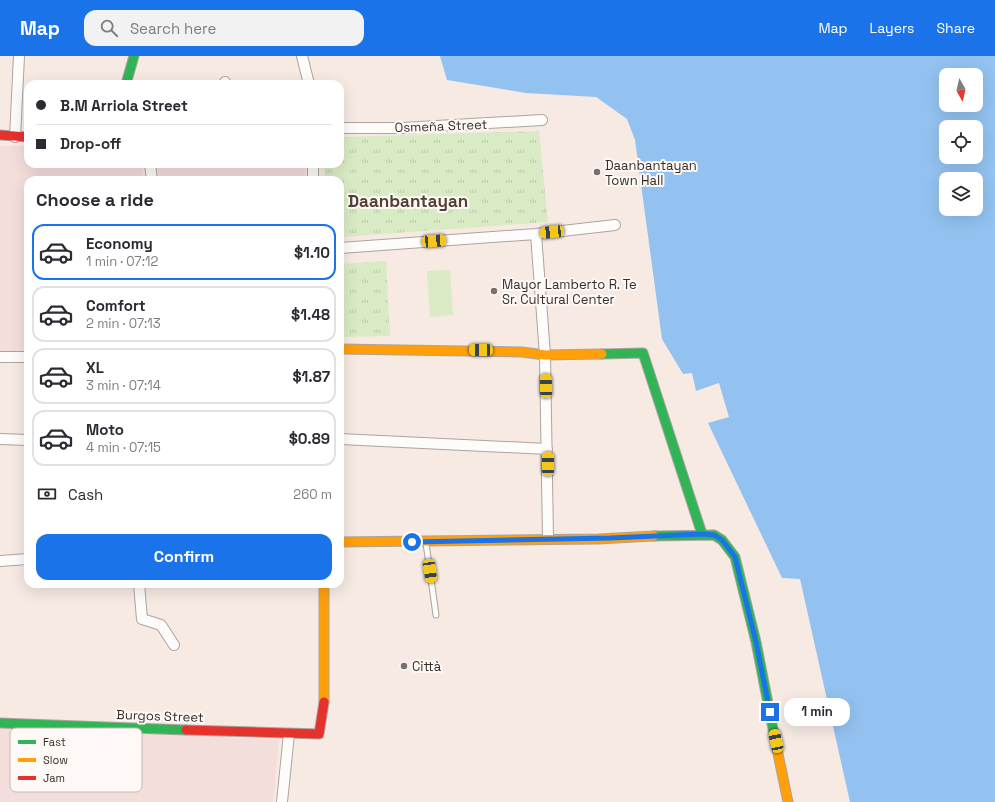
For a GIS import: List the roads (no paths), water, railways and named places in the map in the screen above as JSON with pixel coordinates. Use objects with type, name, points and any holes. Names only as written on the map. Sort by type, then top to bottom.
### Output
[{"type":"street","points":[[15,137],[19,56]]},
{"type":"street","points":[[127,80],[134,56]]},
{"type":"street","points":[[302,56],[308,80]]},
{"type":"street","name":"Osmeña Street","points":[[344,128],[402,128],[542,120]]},
{"type":"street","points":[[0,135],[24,137]]},
{"type":"street","points":[[344,248],[536,234],[615,225]]},
{"type":"street","points":[[536,234],[545,355],[548,450],[548,538]]},
{"type":"street","points":[[344,349],[522,352],[545,355],[643,353],[702,534]]},
{"type":"street","points":[[0,357],[24,357]]},
{"type":"street","points":[[0,439],[24,440]]},
{"type":"street","points":[[344,439],[548,450]]},
{"type":"street","points":[[344,542],[426,542],[548,538],[598,539],[702,534],[714,535],[722,540],[735,557],[756,642],[788,802]]},
{"type":"street","points":[[0,561],[24,559]]},
{"type":"street","points":[[139,588],[142,619],[161,625],[174,645]]},
{"type":"street","name":"Burgos Street","points":[[142,728],[319,734],[324,703],[324,588]]},
{"type":"street","name":"Burgos Street","points":[[0,723],[131,728]]},
{"type":"street","points":[[282,802],[289,734]]},
{"type":"lane","points":[[426,542],[436,615]]},
{"type":"water","points":[[440,56],[995,56],[995,802],[850,802],[800,579],[782,578],[708,423],[729,417],[719,383],[696,391],[692,373],[683,374],[662,339],[635,140],[627,119],[596,97],[526,93],[447,80]]},
{"type":"place","name":"Daanbantayan Town Hall","points":[[597,172]]},
{"type":"place","name":"Mayor Lamberto R. Te Sr. Cultural Center","points":[[494,291]]},
{"type":"place","name":"Città","points":[[404,666]]},
{"type":"district","name":"Daanbantayan","points":[[408,201]]}]
